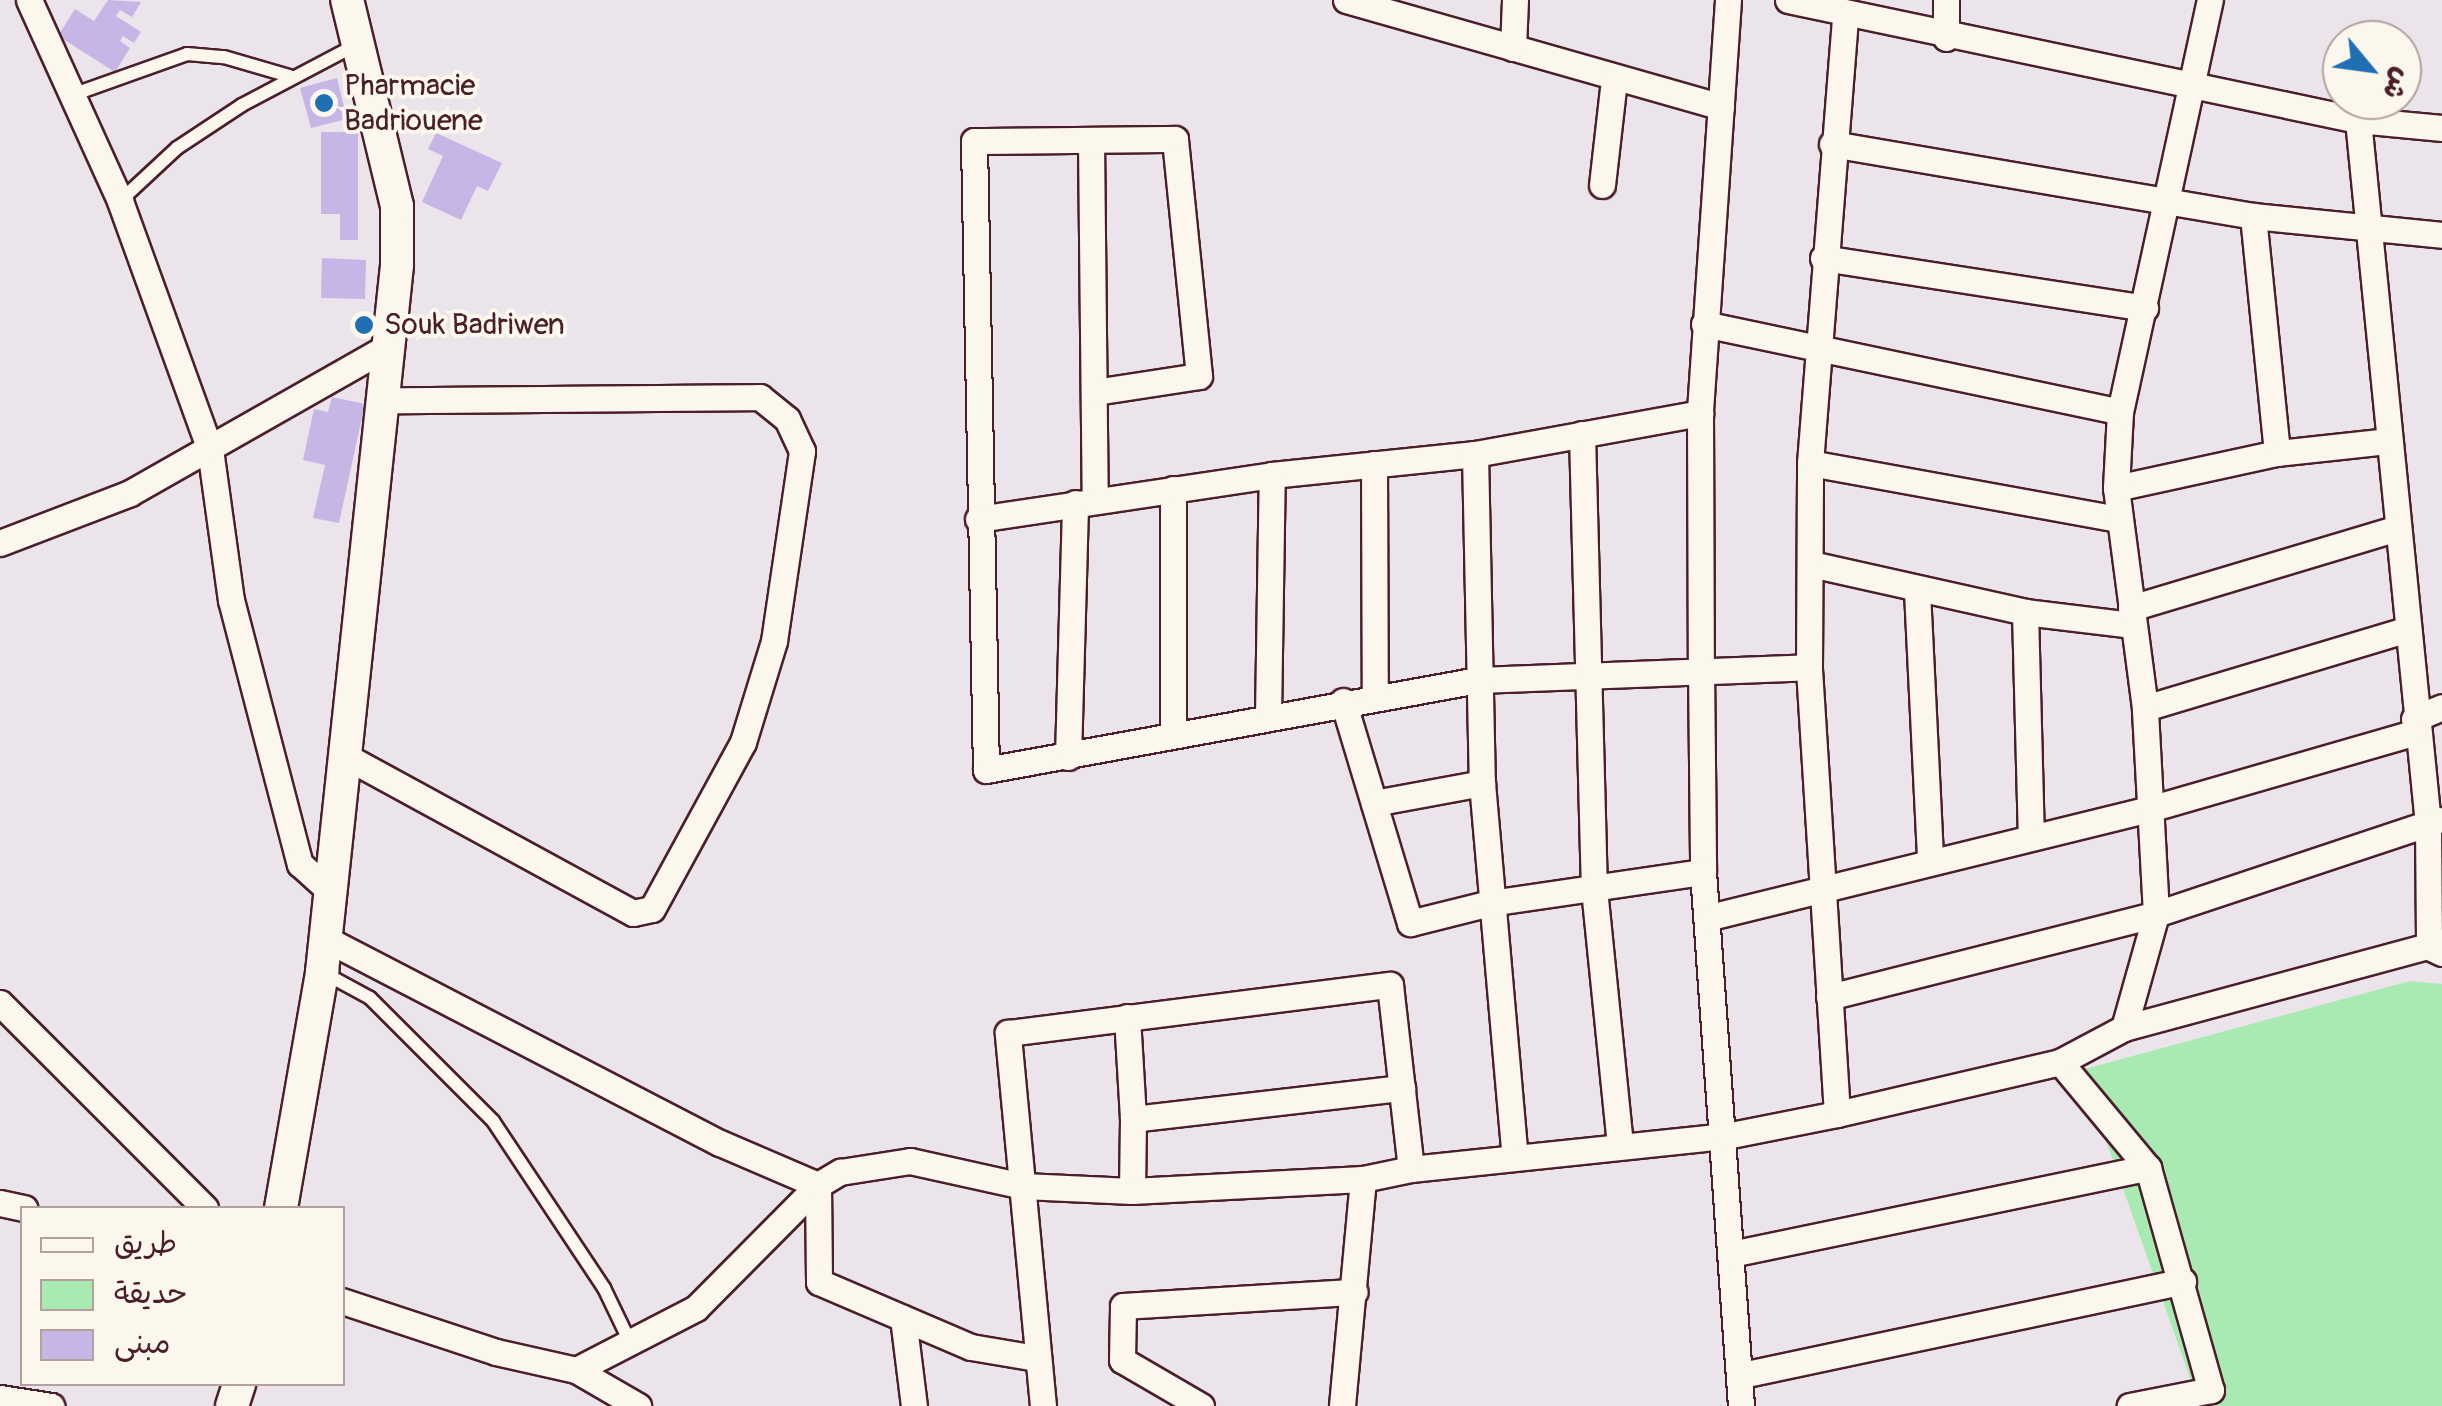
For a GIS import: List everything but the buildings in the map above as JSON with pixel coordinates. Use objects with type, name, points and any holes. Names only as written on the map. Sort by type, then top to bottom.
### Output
[{"type":"street","points":[[29,0],[120,200],[210,449],[231,600],[300,864],[327,888]]},
{"type":"street","points":[[281,1206],[322,972],[327,888],[390,346],[397,206],[347,0]]},
{"type":"street","points":[[1346,0],[1614,80],[1721,107]]},
{"type":"street","points":[[1512,48],[1515,0]]},
{"type":"street","points":[[1728,0],[1700,413],[1700,667],[1703,872],[1726,1136],[1741,1406]]},
{"type":"street","points":[[1788,0],[1845,17],[2322,113]]},
{"type":"street","points":[[1946,0],[1946,38]]},
{"type":"street","points":[[2124,1028],[2156,914],[2145,708],[2118,519],[2120,412],[2210,0]]},
{"type":"street","points":[[1837,1114],[1809,667],[1810,463],[1823,258],[1845,17]]},
{"type":"street","points":[[1602,185],[1614,80]]},
{"type":"street","points":[[576,1370],[711,1295],[818,1185],[840,1172],[910,1161],[1023,1186],[1132,1192],[1363,1180],[1412,1169],[1620,1144],[1726,1136],[2060,1062],[2124,1028],[2438,948],[2435,821],[2415,725],[2358,120],[2442,128]]},
{"type":"street","points":[[1095,392],[1199,376],[1174,139],[974,141],[978,519],[986,770],[1342,701],[1478,680],[1700,667],[1809,667]]},
{"type":"street","points":[[1068,757],[1095,392],[1091,141]]},
{"type":"street","points":[[1832,144],[2254,216],[2367,232],[2442,235]]},
{"type":"street","points":[[2254,216],[2278,453]]},
{"type":"street","points":[[1823,258],[2145,308]]},
{"type":"street","points":[[1704,324],[2120,412]]},
{"type":"street","points":[[0,544],[130,493],[390,346]]},
{"type":"street","points":[[345,756],[633,913],[652,909],[744,742],[774,641],[802,451],[787,418],[760,397],[384,400]]},
{"type":"street","points":[[978,519],[1272,474],[1476,454],[1700,413]]},
{"type":"street","points":[[1582,434],[1584,672],[1594,888],[1620,1144]]},
{"type":"street","points":[[2116,488],[2278,453],[2388,441]]},
{"type":"street","points":[[1476,454],[1482,783],[1515,1157]]},
{"type":"street","points":[[1810,463],[2118,519]]},
{"type":"street","points":[[1374,464],[1375,695]]},
{"type":"street","points":[[1268,717],[1272,474]]},
{"type":"street","points":[[1173,489],[1173,734]]},
{"type":"street","points":[[1811,564],[1917,591],[2025,612],[2132,616],[2397,528]]},
{"type":"street","points":[[1917,591],[1930,860]]},
{"type":"street","points":[[2025,612],[2031,836]]},
{"type":"street","points":[[2145,708],[2405,630]]},
{"type":"street","points":[[1342,701],[1410,924],[1490,904],[1703,872]]},
{"type":"street","points":[[1710,918],[1930,860],[2152,808],[2415,725],[2442,707]]},
{"type":"street","points":[[1374,803],[1482,783]]},
{"type":"street","points":[[1830,996],[2156,914],[2435,821]]},
{"type":"street","points":[[326,938],[703,1134],[818,1185]]},
{"type":"street","points":[[1043,1406],[1008,1033],[1390,985],[1412,1169]]},
{"type":"street","points":[[0,1003],[203,1206]]},
{"type":"street","points":[[1127,1017],[1133,1119],[1132,1192]]},
{"type":"street","points":[[2060,1062],[2148,1168],[2183,1281],[2210,1390],[2130,1406]]},
{"type":"street","points":[[1133,1119],[1402,1088]]},
{"type":"street","points":[[1731,1254],[2148,1168]]},
{"type":"street","points":[[1342,1406],[1363,1180]]},
{"type":"street","points":[[818,1185],[819,1282],[971,1347],[1036,1358]]},
{"type":"street","points":[[1742,1376],[2183,1281]]},
{"type":"street","points":[[1202,1406],[1122,1360],[1123,1306],[1355,1292]]},
{"type":"street","points":[[345,1302],[496,1352],[576,1370],[638,1406]]},
{"type":"street","points":[[903,1318],[914,1406]]},
{"type":"street","points":[[0,1398],[51,1406]]},
{"type":"lane","points":[[120,200],[177,148],[288,76],[359,44]]},
{"type":"lane","points":[[72,94],[188,54],[224,57],[288,76]]},
{"type":"lane","points":[[322,972],[370,998],[492,1120],[604,1288],[630,1342]]},
{"type":"green space","points":[[2410,981],[2442,984],[2442,1406],[2200,1406],[2081,1070]]},
{"type":"place","name":"Pharmacie Badriouene","points":[[324,103]]},
{"type":"place","name":"Souk Badriwen","points":[[364,325]]}]
